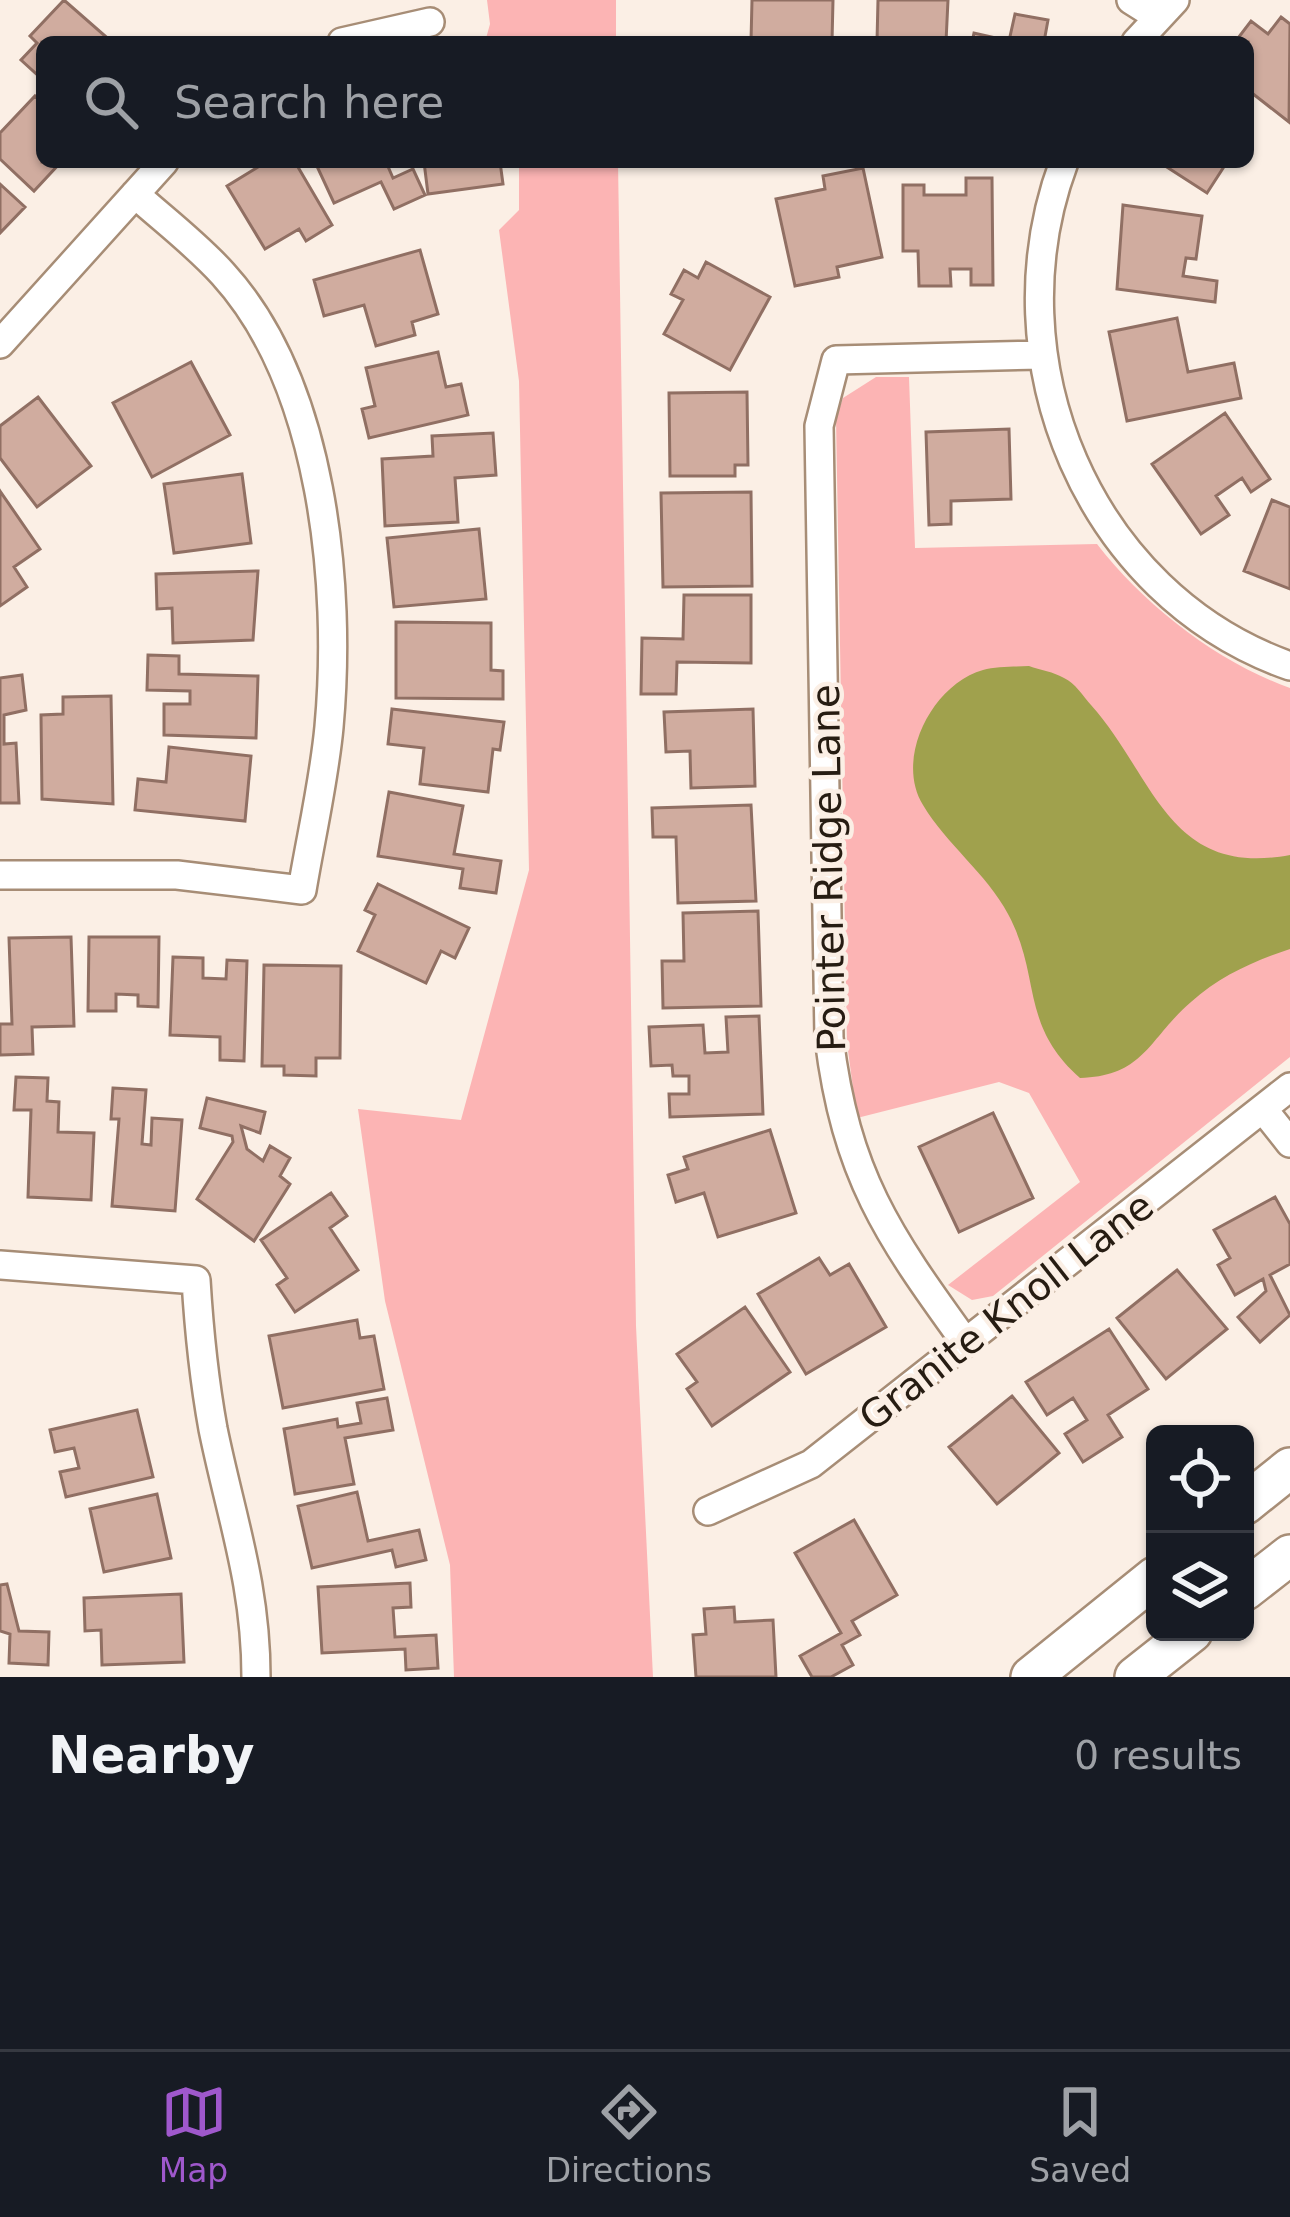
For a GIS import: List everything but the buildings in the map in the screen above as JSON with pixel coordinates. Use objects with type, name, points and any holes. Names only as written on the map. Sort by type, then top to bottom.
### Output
[{"type":"main road","points":[[1254,1497],[1290,1468]]},
{"type":"main road","points":[[1254,1583],[1290,1555]]},
{"type":"main road","points":[[1030,1677],[1146,1583]]},
{"type":"main road","points":[[1135,1677],[1181,1641]]},
{"type":"street","points":[[1131,0],[1167,8],[1141,36]]},
{"type":"street","points":[[368,36],[430,22]]},
{"type":"street","points":[[0,344],[159,168]]},
{"type":"street","points":[[1062,168],[1046,228],[1037,292],[1041,356],[1056,422],[1105,523],[1150,575],[1204,622],[1290,667]]},
{"type":"street","points":[[0,874],[177,875],[302,890],[329,727],[330,590],[320,497],[296,401],[265,333],[224,275],[135,194]]},
{"type":"street","name":"Pointer Ridge Lane","points":[[967,1343],[890,1237],[857,1172],[837,1107],[829,1037],[819,426],[836,360],[1041,356]]},
{"type":"street","name":"Granite Knoll Lane","points":[[708,1511],[811,1465],[1290,1088]]},
{"type":"street","points":[[1263,1109],[1290,1143]]},
{"type":"street","points":[[0,1265],[196,1280],[201,1356],[214,1433],[245,1549],[256,1677]]},
{"type":"shaded area","points":[[487,0],[616,0],[616,36],[487,36]]},
{"type":"shaded area","points":[[519,168],[618,168],[636,1326],[653,1677],[454,1677],[450,1565],[385,1301],[358,1109],[461,1120],[529,870],[519,381],[499,230],[519,210]]},
{"type":"shaded area","points":[[876,377],[909,377],[915,548],[1097,544],[1137,589],[1184,629],[1236,663],[1290,688],[1290,1057],[993,1296],[972,1300],[948,1285],[1080,1182],[1029,1093],[999,1082],[857,1118],[847,1043],[836,418],[843,398]]},
{"type":"shaded area","points":[[1029,666],[1075,686],[1169,816],[1190,837],[1216,851],[1249,858],[1290,855],[1290,949],[1214,984],[1132,1063],[1102,1076],[1080,1078],[1048,1038],[1008,914],[932,819],[915,786],[916,745],[934,706],[948,690],[983,670]]}]
